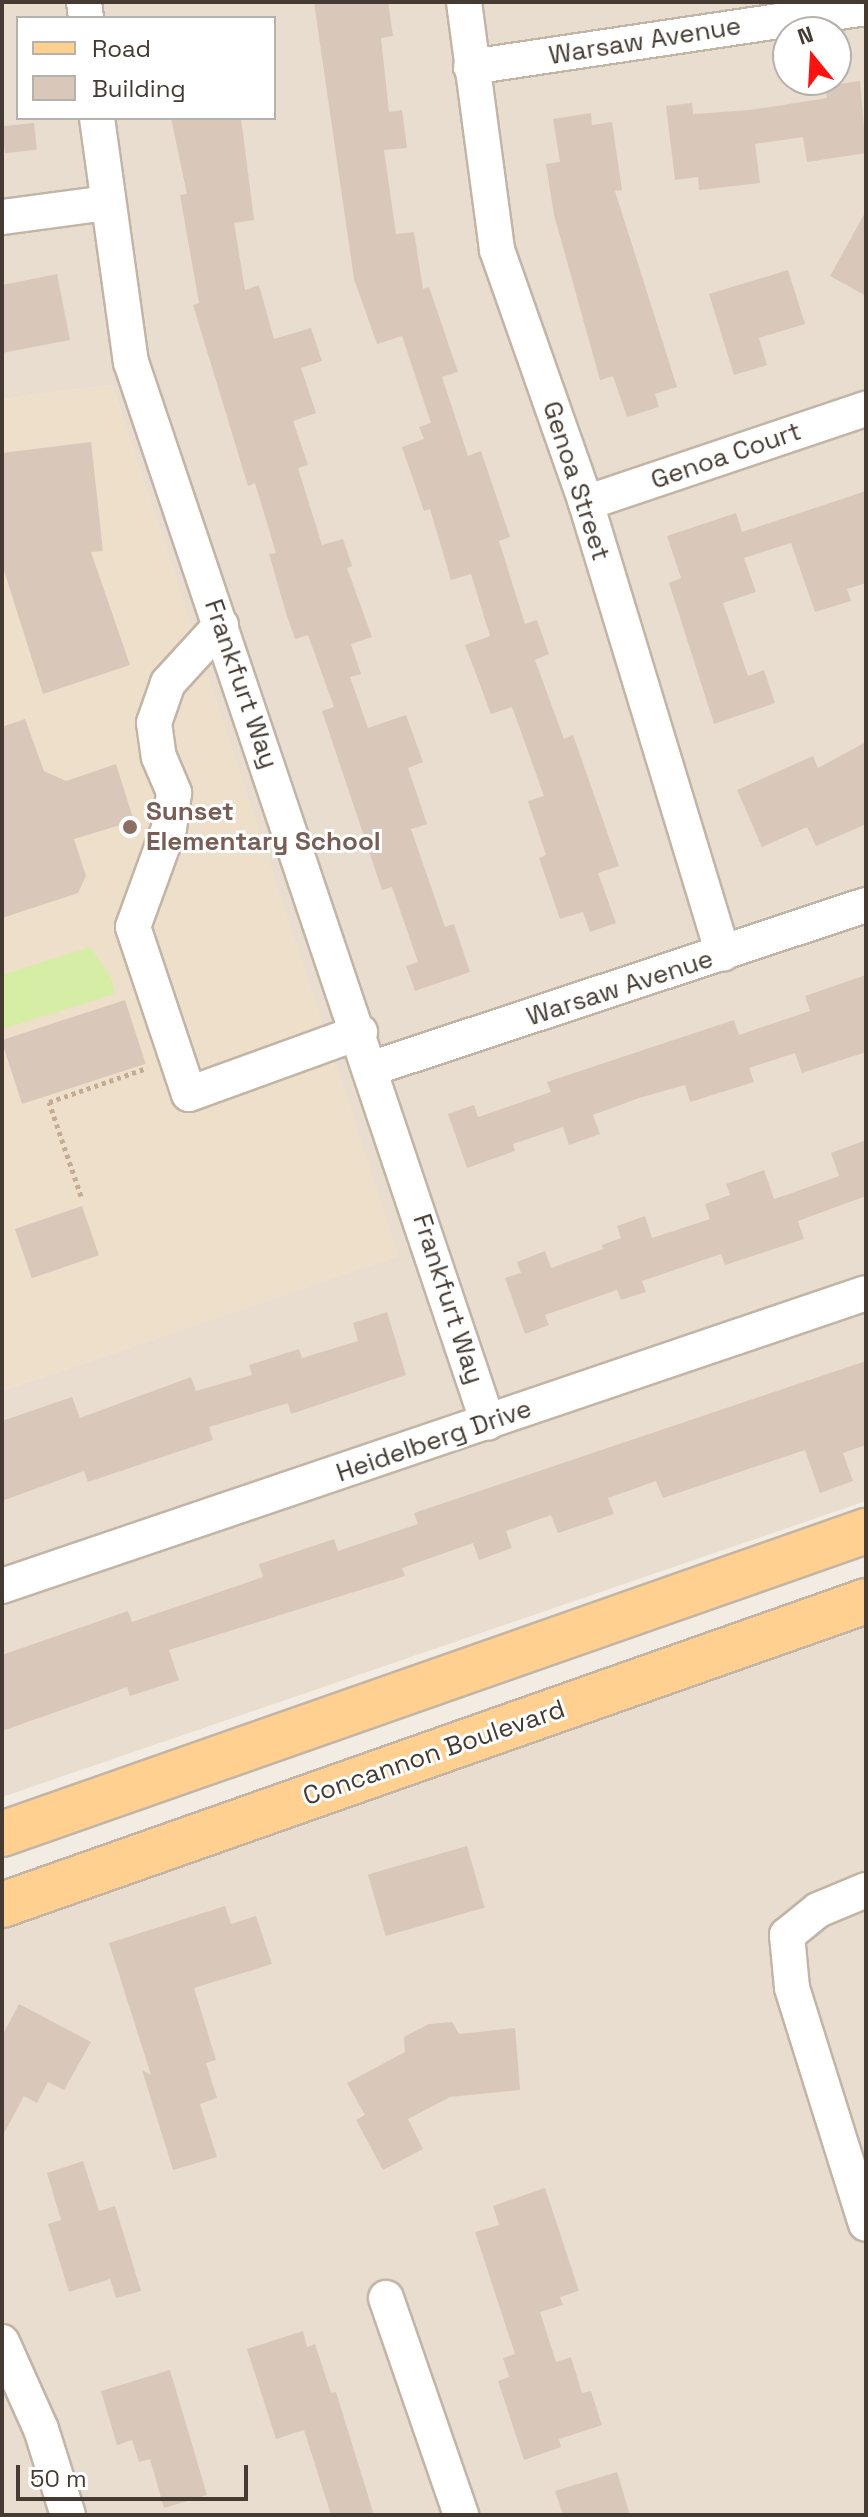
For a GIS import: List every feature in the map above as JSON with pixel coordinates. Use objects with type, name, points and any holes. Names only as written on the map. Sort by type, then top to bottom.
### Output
[{"type":"main road","points":[[2,1834],[866,1531]]},
{"type":"main road","name":"Concannon Boulevard","points":[[2,1905],[866,1601]]},
{"type":"street","name":"Genoa Street","points":[[464,2],[497,250],[586,503],[723,954]]},
{"type":"street","name":"Warsaw Avenue","points":[[471,67],[866,8]]},
{"type":"street","name":"Frankfurt Way","points":[[97,120],[131,362],[373,1068],[488,1423]]},
{"type":"street","points":[[2,217],[107,203]]},
{"type":"street","name":"Genoa Court","points":[[586,503],[866,409]]},
{"type":"street","points":[[221,625],[168,683],[154,723],[159,757],[174,793],[169,828],[133,927],[189,1094],[360,1032]]},
{"type":"street","name":"Warsaw Avenue","points":[[373,1068],[866,905]]},
{"type":"street","name":"Heidelberg Drive","points":[[2,1586],[866,1293]]},
{"type":"street","points":[[866,1890],[818,1910],[787,1935],[792,1988],[866,2224]]},
{"type":"street","points":[[386,2298],[461,2515]]},
{"type":"street","points":[[2,2342],[41,2429],[68,2515]]},
{"type":"shaded area","points":[[2,2],[866,2],[866,1501],[2,1797],[2,1391],[398,1256],[112,385],[2,399]]},
{"type":"shaded area","name":"Sunset Elementary School","points":[[112,385],[399,1256],[2,1391],[2,399]]},
{"type":"shaded area","points":[[866,1623],[866,2515],[2,2515],[2,1920],[598,1714],[692,1687],[735,1666]]},
{"type":"green space","points":[[90,947],[110,975],[115,994],[2,1029],[2,975]]},
{"type":"building","points":[[314,2],[388,2],[393,36],[381,38],[389,112],[402,110],[407,148],[384,150],[396,234],[414,232],[423,289],[429,287],[458,372],[442,377],[468,456],[481,451],[510,537],[499,541],[525,624],[537,620],[549,654],[535,660],[564,739],[573,735],[619,866],[598,873],[616,923],[590,932],[583,912],[560,919],[539,858],[546,855],[528,801],[544,796],[512,707],[491,714],[465,645],[490,636],[471,574],[451,580],[430,509],[424,511],[402,447],[424,439],[419,427],[431,423],[402,336],[377,344],[354,279]]},
{"type":"building","points":[[860,81],[866,153],[807,162],[803,137],[755,144],[760,183],[699,190],[698,177],[675,180],[666,106],[692,103],[693,114],[750,110],[827,96],[852,96],[852,82]]},
{"type":"building","points":[[591,113],[592,125],[612,122],[622,190],[615,191],[677,387],[655,394],[659,407],[627,417],[613,376],[600,380],[554,215],[546,164],[560,162],[553,119]]},
{"type":"building","points":[[171,120],[241,120],[254,220],[234,223],[245,290],[259,285],[274,339],[311,328],[322,361],[301,368],[316,413],[293,421],[308,465],[298,468],[322,545],[343,539],[352,566],[347,568],[372,637],[351,644],[361,674],[350,677],[368,728],[406,715],[423,762],[408,768],[427,824],[411,829],[445,927],[454,924],[470,972],[415,991],[406,966],[418,962],[392,887],[382,890],[322,711],[334,707],[308,635],[295,639],[286,613],[269,554],[276,553],[255,483],[248,486],[193,305],[199,303],[180,195],[187,194]]},
{"type":"building","points":[[34,123],[37,150],[5,153],[2,126]]},
{"type":"building","points":[[866,211],[866,296],[830,276]]},
{"type":"building","points":[[788,270],[805,324],[759,338],[767,365],[734,375],[709,294]]},
{"type":"building","points":[[57,274],[70,340],[2,353],[2,285]]},
{"type":"building","points":[[91,442],[103,551],[91,552],[130,665],[43,694],[2,564],[2,453]]},
{"type":"building","points":[[866,491],[866,583],[847,589],[851,601],[815,612],[791,543],[744,558],[756,592],[723,603],[748,676],[764,670],[775,703],[714,724],[669,583],[681,578],[667,536],[736,513],[742,532]]},
{"type":"building","points":[[25,719],[44,771],[66,781],[116,764],[134,821],[74,839],[86,876],[78,893],[2,918],[2,727]]},
{"type":"building","points":[[866,742],[866,824],[816,846],[807,827],[762,847],[737,790],[813,756],[818,768]]},
{"type":"building","points":[[866,975],[866,1052],[802,1073],[795,1053],[749,1068],[754,1082],[690,1102],[685,1085],[639,1098],[593,1115],[600,1134],[569,1145],[563,1127],[513,1144],[515,1151],[467,1168],[448,1114],[474,1105],[478,1117],[551,1092],[547,1082],[734,1020],[739,1035],[810,1011],[805,996]]},
{"type":"building","points":[[125,1000],[146,1064],[22,1104],[2,1040]]},
{"type":"building","points":[[866,1140],[866,1196],[798,1221],[804,1239],[725,1265],[721,1254],[642,1281],[646,1292],[621,1300],[617,1290],[545,1315],[549,1325],[525,1334],[505,1278],[521,1273],[517,1262],[545,1251],[551,1268],[603,1249],[602,1245],[621,1238],[617,1226],[645,1216],[652,1238],[710,1219],[705,1204],[730,1195],[726,1184],[764,1170],[774,1199],[789,1194],[839,1176],[831,1153]]},
{"type":"building","points":[[82,1206],[99,1255],[32,1278],[15,1229]]},
{"type":"building","points":[[387,1312],[406,1375],[291,1414],[288,1403],[209,1427],[213,1440],[88,1482],[84,1471],[2,1501],[2,1421],[72,1397],[80,1418],[191,1377],[196,1391],[252,1375],[249,1365],[299,1349],[302,1358],[358,1341],[353,1323]]},
{"type":"building","points":[[866,1361],[866,1445],[843,1453],[853,1481],[820,1493],[805,1450],[663,1498],[656,1481],[608,1498],[614,1514],[558,1533],[551,1515],[506,1531],[512,1548],[479,1560],[473,1543],[402,1568],[405,1576],[169,1650],[179,1680],[130,1696],[127,1687],[2,1731],[2,1655],[128,1611],[132,1622],[263,1577],[259,1564],[334,1539],[338,1551],[418,1524],[414,1513]]},
{"type":"building","points":[[467,1846],[485,1908],[386,1936],[368,1874]]},
{"type":"building","points":[[225,1906],[231,1924],[256,1916],[272,1964],[194,1988],[216,2060],[206,2063],[217,2098],[200,2104],[217,2157],[173,2170],[142,2070],[151,2075],[109,1943]]},
{"type":"building","points":[[19,2004],[91,2042],[64,2090],[48,2082],[37,2103],[24,2096],[2,2137],[2,2036]]},
{"type":"building","points":[[452,2022],[459,2034],[515,2028],[520,2090],[450,2097],[408,2119],[423,2149],[383,2170],[356,2120],[365,2115],[347,2083],[405,2052],[404,2037],[429,2024]]},
{"type":"building","points":[[83,2161],[99,2211],[115,2206],[141,2291],[116,2298],[110,2279],[69,2292],[48,2224],[61,2220],[47,2173]]},
{"type":"building","points":[[545,2188],[579,2291],[560,2297],[563,2305],[540,2312],[556,2362],[571,2357],[582,2393],[591,2391],[602,2425],[559,2439],[561,2447],[524,2460],[498,2381],[509,2377],[503,2358],[515,2354],[475,2232],[499,2225],[493,2206]]},
{"type":"building","points":[[303,2331],[307,2347],[315,2344],[331,2393],[336,2392],[374,2515],[331,2515],[304,2430],[276,2439],[247,2349]]},
{"type":"building","points":[[170,2370],[207,2495],[164,2508],[150,2459],[139,2462],[132,2440],[117,2445],[101,2391]]},
{"type":"building","points":[[617,2472],[630,2515],[563,2515],[555,2491]]},
{"type":"place","name":"Sunset Elementary School","points":[[130,827]]}]
